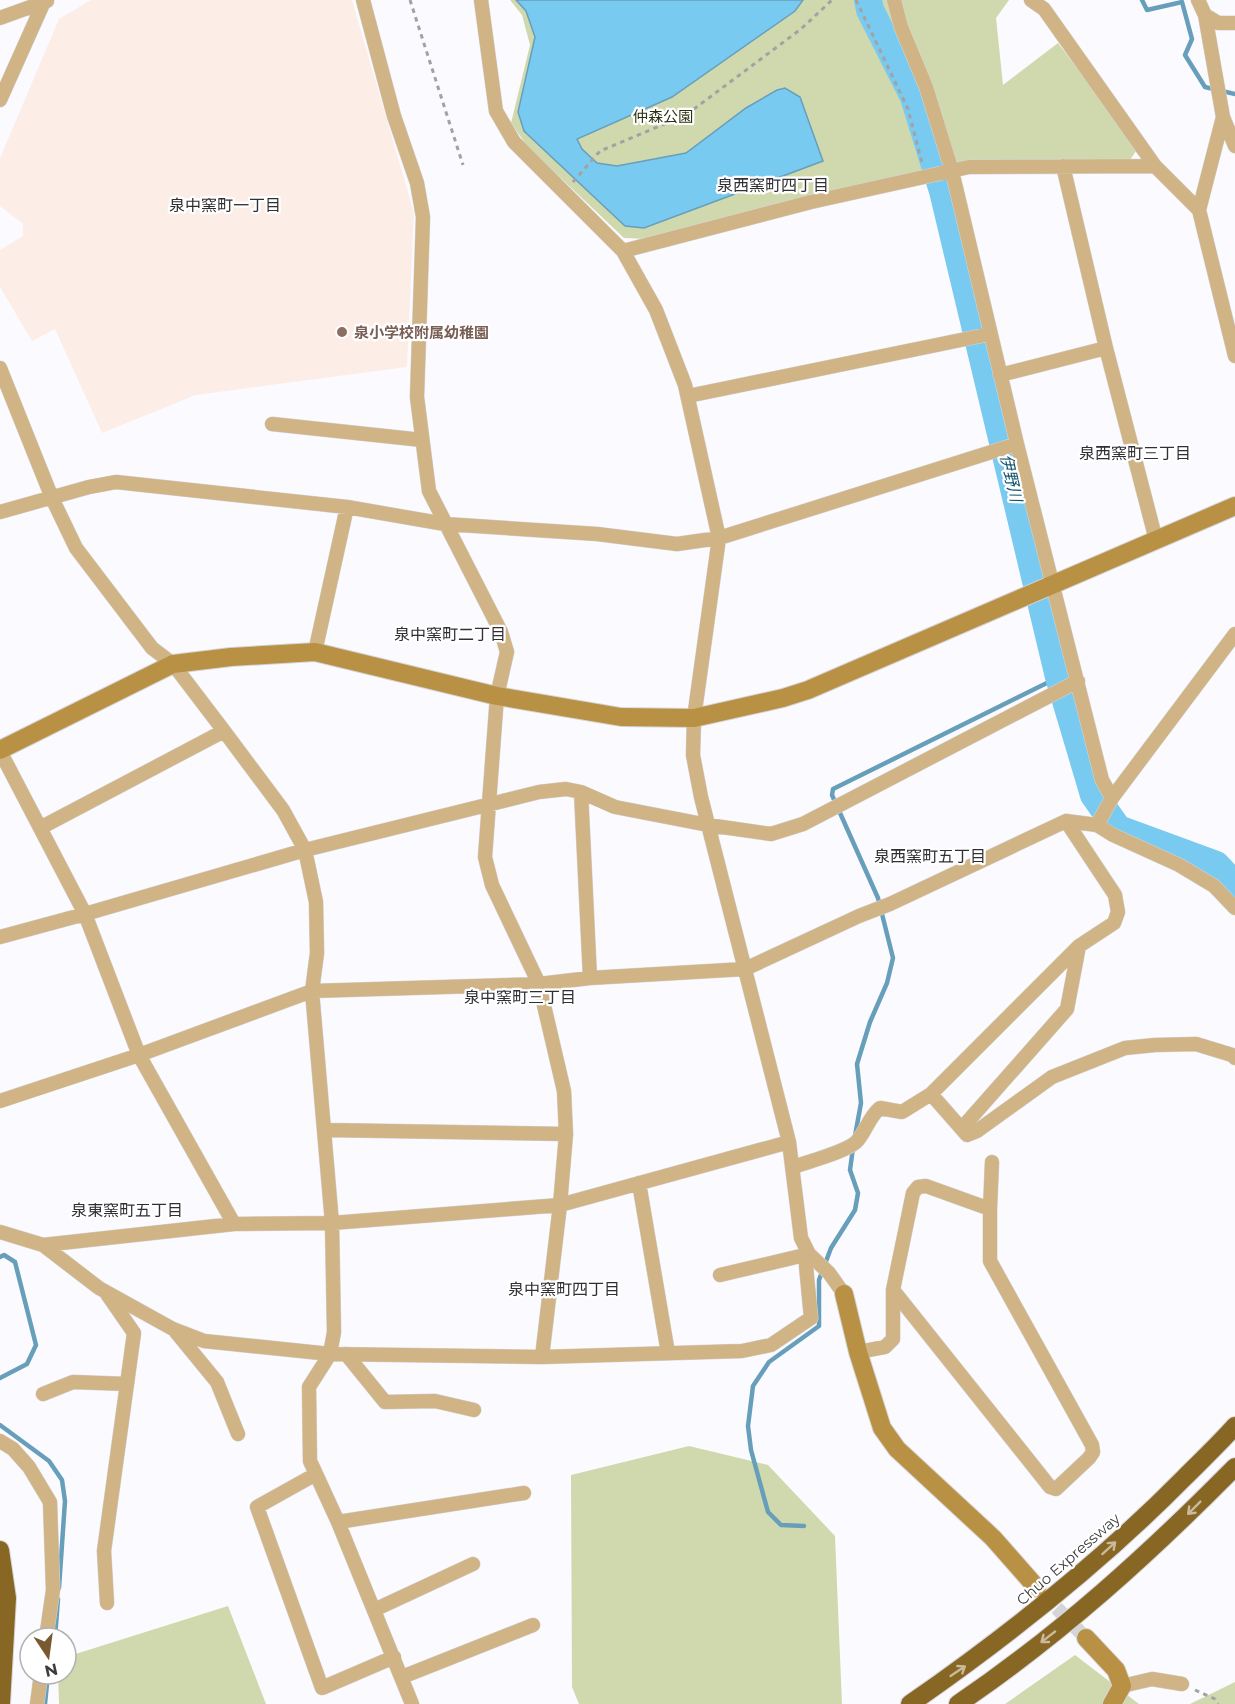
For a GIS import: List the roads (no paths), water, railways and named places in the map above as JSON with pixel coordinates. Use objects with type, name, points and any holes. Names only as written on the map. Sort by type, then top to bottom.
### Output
[{"type":"highway","name":"Chuo Expressway","points":[[910,1704],[980,1656],[1074,1580],[1156,1506],[1235,1426]]},
{"type":"highway","points":[[958,1704],[998,1676],[1094,1601],[1177,1526],[1235,1467]]},
{"type":"highway","points":[[0,1550],[7,1598],[1,1704]]},
{"type":"street","points":[[363,0],[394,116],[417,183],[423,217],[417,397],[429,491],[501,632],[507,652],[497,696],[485,858],[492,885],[539,984],[564,1091],[566,1134],[543,1357]]},
{"type":"street","points":[[481,0],[496,111],[514,142],[623,250],[656,310],[686,384],[719,538],[694,718],[693,755],[708,825],[789,1142],[801,1238],[812,1258],[829,1273],[844,1294],[858,1352],[882,1428],[897,1449],[993,1538],[1037,1588]]},
{"type":"street","points":[[894,0],[901,27],[926,87],[952,171],[1000,375],[1102,780],[1112,798]]},
{"type":"street","points":[[1031,0],[1043,4],[1155,166],[1200,210]]},
{"type":"street","points":[[1198,0],[1205,15],[1223,117],[1235,146]]},
{"type":"street","points":[[0,18],[46,2]]},
{"type":"street","points":[[0,100],[46,2]]},
{"type":"street","points":[[1205,15],[1218,23],[1235,23]]},
{"type":"street","points":[[1223,117],[1200,210],[1235,356]]},
{"type":"street","points":[[1063,166],[1106,348],[1156,540]]},
{"type":"street","points":[[623,250],[812,202],[969,167],[1155,166]]},
{"type":"street","points":[[688,396],[990,334]]},
{"type":"street","points":[[1000,375],[1106,348]]},
{"type":"street","points":[[0,368],[52,498],[76,548],[152,648],[173,664],[284,810],[305,850],[316,902],[317,953],[312,991],[332,1223],[334,1332],[330,1354],[309,1387],[310,1461],[338,1522],[412,1704]]},
{"type":"street","points":[[272,424],[422,440]]},
{"type":"street","points":[[0,512],[89,487],[116,482],[347,507],[445,524],[597,534],[677,544],[719,538],[1017,444]]},
{"type":"street","points":[[234,1224],[139,1055],[85,914],[0,751],[173,664],[231,657],[315,652],[497,696],[621,717],[694,718],[783,698],[808,690],[1235,506]]},
{"type":"street","points":[[315,652],[347,507]]},
{"type":"street","points":[[1097,825],[1112,798],[1235,634]]},
{"type":"street","points":[[0,937],[305,850],[539,792],[566,789],[581,792],[615,807],[708,825],[771,834],[803,824],[1078,681]]},
{"type":"street","points":[[40,828],[224,731]]},
{"type":"street","points":[[581,792],[590,978]]},
{"type":"street","points":[[793,1167],[839,1151],[857,1142],[872,1115],[880,1108],[902,1112],[931,1094],[1079,946],[1114,923],[1118,912],[1115,895],[1066,820]]},
{"type":"street","points":[[0,1101],[139,1055],[312,991],[539,984],[590,978],[745,969],[890,904],[1066,820],[1097,825],[1113,835],[1179,865],[1214,886],[1235,908]]},
{"type":"street","points":[[962,1128],[1067,1009],[1079,946]]},
{"type":"street","points":[[931,1094],[968,1135],[977,1131],[1052,1077],[1125,1048],[1196,1044],[1232,1055],[1235,1058]]},
{"type":"street","points":[[325,1130],[566,1134]]},
{"type":"street","points":[[44,1245],[234,1224],[332,1223],[560,1205],[789,1142]]},
{"type":"street","points":[[893,1290],[1050,1487],[1056,1489],[1089,1458],[1093,1452],[1092,1445],[990,1261],[992,1162]]},
{"type":"street","points":[[639,1183],[668,1353]]},
{"type":"street","points":[[858,1352],[885,1347],[893,1339],[893,1290],[913,1193],[918,1187],[926,1186],[990,1209]]},
{"type":"street","points":[[0,1232],[44,1245],[106,1292],[173,1329],[204,1341],[330,1354],[543,1357],[742,1351],[771,1344],[811,1318],[806,1266],[812,1258]]},
{"type":"street","points":[[720,1275],[812,1258]]},
{"type":"street","points":[[106,1292],[134,1333],[104,1551],[107,1604]]},
{"type":"street","points":[[173,1329],[217,1382],[238,1434]]},
{"type":"street","points":[[346,1354],[385,1402],[435,1401],[474,1410]]},
{"type":"street","points":[[43,1394],[73,1382],[127,1384]]},
{"type":"street","points":[[0,1441],[13,1449],[29,1467],[50,1502],[54,1590],[48,1626]]},
{"type":"street","points":[[316,1473],[257,1507],[322,1688],[394,1657]]},
{"type":"street","points":[[338,1522],[525,1493]]},
{"type":"street","points":[[374,1610],[473,1564]]},
{"type":"street","points":[[402,1677],[533,1625]]},
{"type":"street","points":[[1086,1638],[1116,1670],[1122,1686]]},
{"type":"street","points":[[1112,1704],[1122,1686],[1152,1679],[1182,1684]]},
{"type":"street","points":[[37,1704],[39,1686]]},
{"type":"water","points":[[516,0],[803,0],[795,11],[672,97],[577,139],[582,149],[597,163],[617,166],[686,153],[746,108],[777,90],[785,88],[800,97],[823,161],[644,228],[625,226],[524,131],[518,112],[535,37],[526,11]]},
{"type":"waterway","name":"伊野川","points":[[868,0],[870,10],[914,97],[943,191],[1059,677],[1094,795],[1118,829],[1216,865],[1235,885]]},
{"type":"waterway","points":[[1142,0],[1147,10],[1182,2],[1192,39],[1185,55],[1205,87],[1235,94]]},
{"type":"waterway","points":[[855,1136],[861,1103],[857,1064],[870,1022],[887,983],[893,958],[878,898],[832,795],[833,789],[1059,677]]},
{"type":"waterway","points":[[804,1526],[781,1525],[768,1512],[751,1450],[748,1426],[753,1386],[769,1362],[819,1326],[819,1280],[831,1248],[855,1210],[858,1193],[850,1170],[853,1148]]},
{"type":"waterway","points":[[0,1257],[4,1255],[15,1262],[36,1345],[27,1364],[0,1378]]},
{"type":"waterway","points":[[0,1425],[49,1461],[62,1480],[65,1501],[59,1588]]},
{"type":"waterway","points":[[56,1626],[58,1599]]},
{"type":"waterway","points":[[45,1704],[47,1686]]},
{"type":"tunnel","points":[[1042,1593],[1086,1638]]},
{"type":"place","name":"泉小学校附属幼稚園","points":[[342,332]]},
{"type":"district","name":"泉西窯町四丁目","points":[[773,185]]},
{"type":"district","name":"泉中窯町一丁目","points":[[225,205]]},
{"type":"district","name":"泉西窯町三丁目","points":[[1135,453]]},
{"type":"district","name":"泉中窯町二丁目","points":[[450,634]]},
{"type":"district","name":"泉西窯町五丁目","points":[[930,856]]},
{"type":"district","name":"泉中窯町三丁目","points":[[520,997]]},
{"type":"district","name":"泉東窯町五丁目","points":[[127,1210]]},
{"type":"district","name":"泉中窯町四丁目","points":[[564,1289]]},
{"type":"park label","name":"仲森公園","points":[[663,116]]}]
